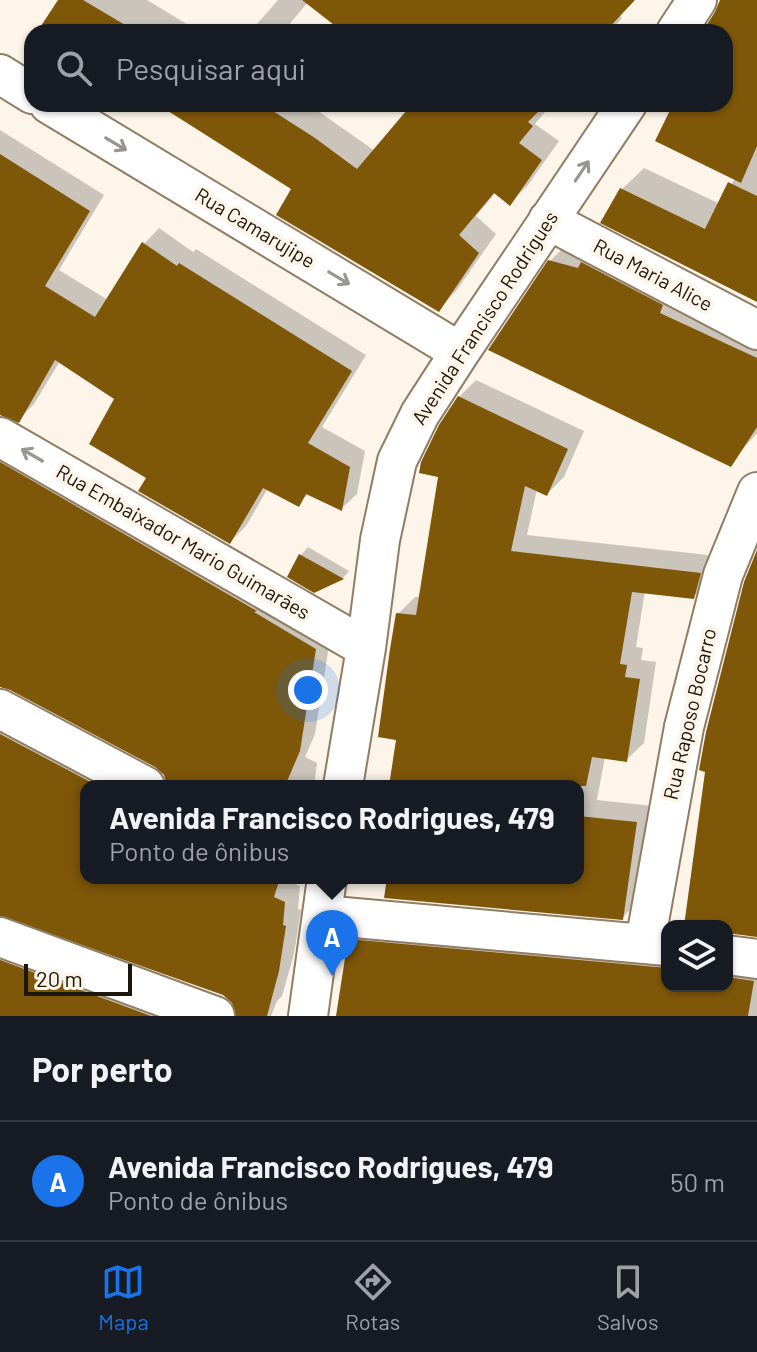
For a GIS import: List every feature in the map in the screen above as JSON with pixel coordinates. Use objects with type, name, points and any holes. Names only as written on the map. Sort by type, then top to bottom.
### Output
[{"type":"street","points":[[681,24],[697,0]]},
{"type":"street","points":[[0,74],[24,89]]},
{"type":"street","name":"Rua Camarujipe","points":[[62,112],[460,352]]},
{"type":"street","name":"Avenida Francisco Rodrigues","points":[[344,780],[380,540],[397,461],[420,414],[622,112]]},
{"type":"street","name":"Rua Maria Alice","points":[[548,220],[757,330]]},
{"type":"street","name":"Rua Embaixador Mario Guimarães","points":[[0,437],[366,648]]},
{"type":"street","name":"Rua Raposo Bocarro","points":[[656,945],[684,727],[723,575],[757,492]]},
{"type":"street","points":[[0,709],[134,780]]},
{"type":"street","points":[[308,1016],[324,888],[656,945]]},
{"type":"street","points":[[0,937],[215,1016]]},
{"type":"street","points":[[733,956],[757,959]]},
{"type":"building","points":[[58,0],[83,0],[124,24],[42,24]]},
{"type":"building","points":[[302,0],[635,0],[612,24],[333,24]]},
{"type":"building","points":[[720,0],[757,0],[757,146],[741,183],[655,141],[669,112],[733,112],[733,24],[707,24]]},
{"type":"building","points":[[170,112],[274,112],[357,169],[405,112],[538,112],[528,122],[533,126],[519,143],[542,160],[510,206],[494,193],[459,235],[479,253],[439,312],[276,215],[291,189]]},
{"type":"building","points":[[0,154],[90,211],[45,286],[95,317],[142,242],[352,371],[308,443],[350,467],[342,511],[306,494],[299,507],[263,488],[230,544],[138,491],[146,478],[89,444],[114,399],[55,360],[19,423],[0,415]]},
{"type":"building","points":[[728,182],[757,196],[757,302],[600,223],[620,188],[705,229]]},
{"type":"building","points":[[548,260],[578,268],[581,262],[663,305],[660,313],[757,358],[757,427],[731,467],[488,350]]},
{"type":"building","points":[[458,396],[568,449],[547,496],[525,486],[511,551],[701,573],[694,599],[632,592],[620,664],[627,665],[625,677],[640,679],[627,762],[592,757],[586,786],[584,780],[390,780],[396,740],[378,737],[390,649],[396,613],[416,615],[438,477],[419,473],[439,425]]},
{"type":"building","points":[[0,462],[257,611],[254,612],[316,649],[300,751],[288,780],[165,780],[155,767],[0,687]]},
{"type":"building","points":[[757,550],[757,937],[733,934],[733,920],[685,920],[705,772],[699,770],[744,582]]},
{"type":"building","points":[[299,554],[344,579],[314,593],[287,577]]},
{"type":"building","points":[[0,734],[87,780],[80,780],[80,884],[278,884],[274,897],[285,902],[283,925],[286,926],[279,971],[267,1016],[236,1016],[232,1003],[223,995],[0,916]]},
{"type":"building","points":[[584,817],[637,822],[623,920],[384,898],[386,884],[584,884]]},
{"type":"building","points":[[348,939],[661,967],[661,992],[733,992],[733,978],[754,981],[748,1016],[336,1016]]},
{"type":"building","points":[[0,960],[151,1016],[0,1016]]},
{"type":"place","name":"Avenida Francisco Rodrigues, 479","points":[[332,976]]}]
